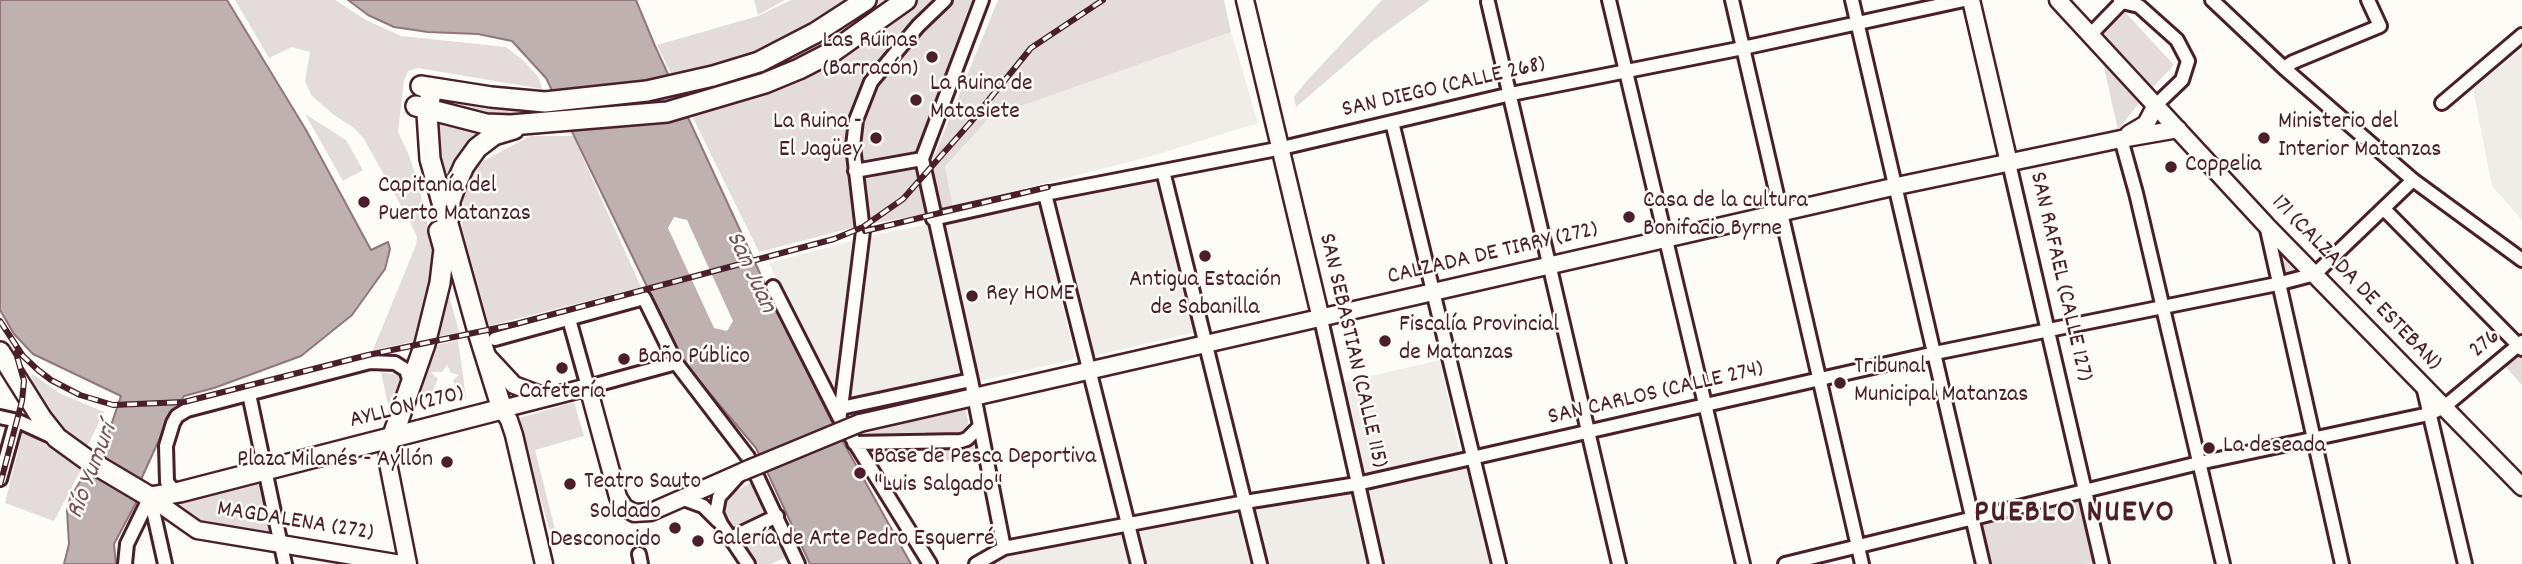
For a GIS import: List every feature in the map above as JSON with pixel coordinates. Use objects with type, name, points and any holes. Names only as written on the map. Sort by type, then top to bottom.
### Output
[{"type":"highway","points":[[392,438],[425,344],[440,283],[444,249],[419,162],[415,134],[426,87],[545,102],[647,91],[758,62],[815,33],[866,0]]},
{"type":"highway","points":[[450,228],[450,201],[464,166],[477,148],[494,135],[523,127],[647,115],[696,105],[799,69],[834,51],[906,0]]},
{"type":"highway","points":[[422,108],[486,124],[556,123]]},
{"type":"highway","points":[[422,108],[430,159],[489,346],[502,409]]},
{"type":"highway","points":[[0,352],[57,438],[86,459],[147,495]]},
{"type":"highway","name":"AYLLÓN (270)","points":[[147,495],[180,492],[502,409]]},
{"type":"main road","name":"SAN SEBASTIAN (CALLE 115)","points":[[1245,0],[1321,319]]},
{"type":"main road","name":"SAN RAFAEL (CALLE 127)","points":[[1972,0],[2009,163]]},
{"type":"main road","name":"171 (CALZADA DE ESTEBAN)","points":[[2059,0],[2266,225],[2423,386],[2437,411],[2522,487]]},
{"type":"main road","points":[[2137,136],[2151,128],[2158,107]]},
{"type":"main road","points":[[2121,139],[2146,124],[2158,107]]},
{"type":"main road","name":"CALZADA DE TIRRY (272)","points":[[684,499],[860,423],[972,388],[1089,370],[1896,186],[2178,129]]},
{"type":"main road","points":[[489,346],[514,385],[546,397]]},
{"type":"main road","points":[[588,387],[618,497],[624,507],[638,513],[651,512],[684,499]]},
{"type":"main road","name":"AYLLÓN (270)","points":[[502,409],[588,387]]},
{"type":"main road","points":[[502,409],[514,435],[544,564]]},
{"type":"main road","points":[[392,438],[388,463],[408,564]]},
{"type":"main road","name":"MAGDALENA (272)","points":[[147,495],[197,530],[401,564]]},
{"type":"street","points":[[840,413],[863,231],[853,146],[856,120],[871,82],[918,26],[945,0]]},
{"type":"street","points":[[982,0],[922,159],[1004,548]]},
{"type":"street","points":[[1609,0],[1743,564]]},
{"type":"street","points":[[1732,0],[1862,564]]},
{"type":"street","points":[[1852,0],[1983,564]]},
{"type":"street","name":"SAN DIEGO (CALLE 268)","points":[[933,219],[1045,194],[1282,148],[1511,94],[1964,0]]},
{"type":"street","points":[[2212,0],[2284,68],[2413,180],[2522,260]]},
{"type":"street","points":[[2284,68],[2378,24],[2368,0]]},
{"type":"street","points":[[2091,34],[2121,1],[2139,6],[2176,40],[2188,61],[2182,80],[2158,107]]},
{"type":"street","points":[[1489,2],[1619,564]]},
{"type":"street","points":[[2442,103],[2522,35]]},
{"type":"street","points":[[1392,122],[1499,564]]},
{"type":"street","points":[[2121,139],[2223,564]]},
{"type":"street","points":[[855,171],[922,159]]},
{"type":"street","name":"SAN RAFAEL (CALLE 127)","points":[[2009,163],[2102,564]]},
{"type":"street","points":[[1163,171],[1260,564]]},
{"type":"street","points":[[2315,274],[2413,180]]},
{"type":"street","points":[[1045,194],[1138,564]]},
{"type":"street","points":[[2384,209],[2521,345]]},
{"type":"street","points":[[2266,225],[2277,284],[2342,564]]},
{"type":"street","name":"SAN CARLOS (CALLE 274)","points":[[976,564],[1004,548],[1245,502],[1357,484],[1935,353],[2315,274]]},
{"type":"street","points":[[772,287],[854,443],[930,564]]},
{"type":"street","points":[[489,346],[569,319],[645,298],[676,363],[744,450],[798,564]]},
{"type":"street","points":[[569,319],[588,387]]},
{"type":"street","name":"SAN SEBASTIAN (CALLE 115)","points":[[1321,319],[1376,564]]},
{"type":"street","name":"276","points":[[2437,411],[2521,345]]},
{"type":"street","points":[[180,492],[167,482],[165,461],[169,431],[177,416],[187,410],[376,362],[402,367],[410,377],[412,386]]},
{"type":"street","name":"AYLLÓN (270)","points":[[588,387],[676,363]]},
{"type":"street","points":[[840,413],[972,388]]},
{"type":"street","points":[[250,394],[285,564]]},
{"type":"street","points":[[1785,564],[2199,463],[2437,411],[2465,564]]},
{"type":"street","points":[[0,417],[57,438]]},
{"type":"street","points":[[0,479],[16,421]]},
{"type":"street","points":[[854,443],[961,441],[979,427]]},
{"type":"street","points":[[721,524],[716,513],[719,497],[744,471]]},
{"type":"street","points":[[125,564],[127,544],[147,495]]},
{"type":"street","points":[[147,495],[165,564]]},
{"type":"street","points":[[684,499],[703,506],[721,524],[748,564]]},
{"type":"street","points":[[731,538],[777,516]]},
{"type":"shaded area","points":[[235,0],[335,0],[366,20],[401,36],[506,47],[523,60],[539,78],[542,89],[418,68],[408,71],[404,81],[398,132],[417,179],[432,243],[434,264],[432,282],[415,341],[373,350],[416,245],[417,237],[409,220],[364,139],[311,95],[305,81],[310,52],[292,47],[269,58]]},
{"type":"shaded area","points":[[754,0],[785,0],[758,15]]},
{"type":"shaded area","points":[[791,0],[973,0],[916,156],[928,213],[855,227],[759,252],[657,45],[758,16]]},
{"type":"shaded area","points":[[998,0],[1224,0],[1231,32],[990,117],[945,167],[953,207],[941,210],[934,183],[933,159]]},
{"type":"shaded area","points":[[1382,0],[1430,0],[1373,41],[1296,107],[1294,97],[1304,84]]},
{"type":"shaded area","points":[[2125,12],[2174,65],[2152,88],[2103,35]]},
{"type":"shaded area","points":[[1231,32],[1258,123],[1152,156],[953,207],[945,168],[990,117]]},
{"type":"shaded area","points":[[2522,49],[2522,220],[2492,186],[2473,89]]},
{"type":"shaded area","points":[[2103,63],[2139,103],[2118,130]]},
{"type":"shaded area","points":[[439,97],[462,103],[535,112],[532,115],[480,112],[437,102]]},
{"type":"shaded area","points":[[305,114],[346,140],[363,170],[343,181]]},
{"type":"shaded area","points":[[434,121],[486,132],[453,169],[445,183],[444,193]]},
{"type":"shaded area","points":[[530,136],[573,136],[641,287],[489,326],[462,228],[463,199],[468,178],[478,164]]},
{"type":"shaded area","points":[[1160,174],[1196,332],[1092,356],[1056,198]]},
{"type":"shaded area","points":[[1039,202],[1075,359],[980,381],[967,374],[837,404],[769,263],[875,235]]},
{"type":"shaded area","points":[[2277,246],[2300,270],[2283,274]]},
{"type":"shaded area","points":[[448,292],[459,332],[437,337]]},
{"type":"shaded area","points":[[458,340],[466,398],[462,399],[458,395],[453,380],[459,375],[451,373],[447,365],[442,372],[431,372],[438,379],[432,392],[423,396],[421,385],[433,346]]},
{"type":"shaded area","points":[[2522,349],[2522,385],[2500,361]]},
{"type":"shaded area","points":[[1440,360],[1460,454],[1362,474],[1341,383]]},
{"type":"shaded area","points":[[381,372],[399,375],[401,380],[401,388],[390,414]]},
{"type":"shaded area","points":[[31,373],[61,394],[104,412],[87,447],[63,429],[33,391]]},
{"type":"shaded area","points":[[574,402],[584,436],[535,450],[555,529],[550,531],[521,432],[520,418]]},
{"type":"shaded area","points":[[965,408],[976,455],[937,463],[925,432],[859,435]]},
{"type":"shaded area","points":[[23,431],[83,466],[54,521],[5,503]]},
{"type":"shaded area","points":[[1469,463],[1491,564],[1379,564],[1362,486]]},
{"type":"shaded area","points":[[755,481],[767,513],[731,530],[722,516],[722,508],[733,492]]},
{"type":"shaded area","points":[[261,482],[273,536],[199,524],[173,504]]},
{"type":"shaded area","points":[[1353,490],[1370,564],[1265,564],[1252,509]]},
{"type":"shaded area","points":[[2073,497],[2080,501],[2095,562],[1991,564],[1981,526],[1988,518]]},
{"type":"shaded area","points":[[1237,510],[1250,564],[1144,564],[1135,529]]},
{"type":"shaded area","points":[[770,524],[786,557],[771,564],[749,564],[736,540]]},
{"type":"shaded area","points":[[1123,530],[1132,564],[986,564],[1007,550]]},
{"type":"water","name":"Río Yumurí","points":[[0,0],[227,0],[306,130],[371,250],[388,242],[390,249],[385,269],[352,315],[301,356],[214,388],[184,396],[164,429],[134,495],[138,499],[114,544],[116,564],[64,564],[69,544],[67,511],[70,498],[106,440],[121,396],[33,354],[14,334],[0,310]]},
{"type":"water","name":"San Juan","points":[[348,0],[636,0],[788,334],[832,422],[911,564],[810,564],[756,448],[684,363],[546,78],[512,41],[478,34],[428,32],[394,27],[368,15]]},
{"type":"pier","points":[[674,217],[687,220],[733,321],[727,331],[714,328],[668,228]]},
{"type":"railway","points":[[0,321],[23,356],[38,370],[80,395],[113,405],[184,402],[368,355],[516,324],[834,239],[863,227],[903,199],[1031,48],[1103,0]]},
{"type":"railway","points":[[865,231],[1048,187]]},
{"type":"railway","points":[[0,485],[22,401],[24,381],[16,353]]},
{"type":"place","name":"Las Ruinas (Barracón)","points":[[932,57]]},
{"type":"place","name":"La Ruina de Matasiete","points":[[916,100]]},
{"type":"place","name":"La Ruina - El Jagüey","points":[[876,138]]},
{"type":"place","name":"Ministerio del Interior Matanzas","points":[[2264,138]]},
{"type":"place","name":"Coppelia","points":[[2171,167]]},
{"type":"place","name":"Capitanía del Puerto Matanzas","points":[[364,202]]},
{"type":"place","name":"Casa de la cultura Bonifacio Byrne","points":[[1629,217]]},
{"type":"place","name":"Antigua Estación de Sabanilla","points":[[1205,256]]},
{"type":"place","name":"Rey HOME","points":[[972,296]]},
{"type":"place","name":"Fiscalía Provincial de Matanzas","points":[[1385,341]]},
{"type":"place","name":"Baño Público","points":[[624,359]]},
{"type":"place","name":"Cafetería","points":[[562,368]]},
{"type":"place","name":"Tribunal Municipal Matanzas","points":[[1840,383]]},
{"type":"place","name":"La deseada","points":[[2209,448]]},
{"type":"place","name":"Plaza Milanés - Ayllón","points":[[447,462]]},
{"type":"place","name":"Base de Pesca Deportiva \"Luis Salgado\"","points":[[860,473]]},
{"type":"place","name":"Teatro Sauto","points":[[570,484]]},
{"type":"place","name":"Soldado Desconocido","points":[[675,528]]},
{"type":"place","name":"Galería de Arte Pedro Esquerré","points":[[698,541]]},
{"type":"district","name":"PUEBLO NUEVO","points":[[2075,516]]}]
